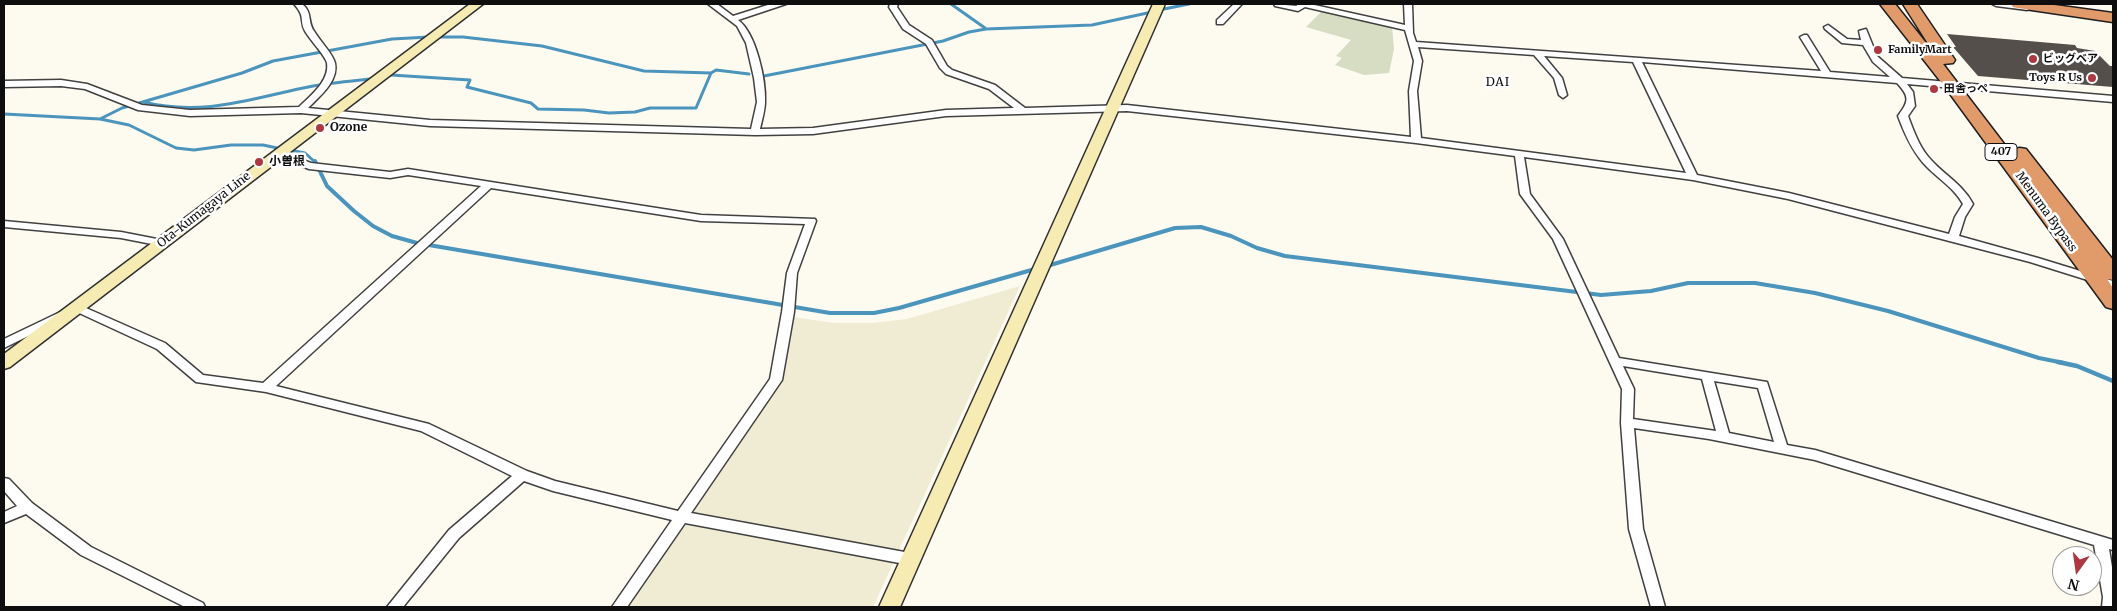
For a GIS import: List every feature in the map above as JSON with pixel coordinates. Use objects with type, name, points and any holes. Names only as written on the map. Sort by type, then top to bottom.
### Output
[{"type":"highway","name":"Menuma Bypass","points":[[1887,4],[1959,85],[2113,274]]},
{"type":"highway","name":"Menuma Bypass","points":[[1910,4],[1945,57],[1959,85],[2094,278],[2113,302]]},
{"type":"highway","points":[[2018,4],[2113,18]]},
{"type":"highway","points":[[2068,4],[2113,11]]},
{"type":"highway","points":[[2093,4],[2113,7]]},
{"type":"street","points":[[298,4],[305,10],[308,28],[331,63],[330,75],[325,84],[301,110]]},
{"type":"street","name":"Ota-Kumagaya Line","points":[[4,363],[477,4]]},
{"type":"street","points":[[712,4],[740,25],[750,42],[761,102],[755,132]]},
{"type":"street","points":[[733,19],[753,13],[765,6],[782,4]]},
{"type":"street","points":[[894,4],[893,7],[906,27],[930,43],[944,68],[949,72],[992,87],[1022,110]]},
{"type":"street","points":[[889,607],[1159,4]]},
{"type":"street","points":[[1220,22],[1238,4]]},
{"type":"street","points":[[1278,4],[1298,9],[1302,4],[1409,28]]},
{"type":"street","points":[[1408,4],[1409,28],[1418,61],[1413,91],[1416,140]]},
{"type":"street","points":[[1996,4],[2113,18]]},
{"type":"street","points":[[1828,27],[1845,41],[1865,43]]},
{"type":"street","points":[[1863,31],[1865,43],[1876,60],[1900,80],[1912,103],[1903,116],[1910,137],[1917,149],[1935,169],[1956,184],[1968,204],[1960,217],[1953,238]]},
{"type":"street","points":[[1804,37],[1827,74]]},
{"type":"street","points":[[1413,44],[1827,74],[2113,99]]},
{"type":"street","points":[[1538,54],[1558,78],[1563,94]]},
{"type":"street","points":[[1637,61],[1693,177]]},
{"type":"street","points":[[4,84],[61,83],[87,87],[133,105],[190,114],[301,110],[430,123],[755,132],[813,131],[946,113],[1022,110],[1112,110],[1127,108],[1218,120],[1416,140],[1693,177],[1789,196],[1953,238],[2113,285]]},
{"type":"street","points":[[282,151],[309,166],[390,175],[408,172],[701,218],[811,221],[792,273],[788,312],[776,380],[619,607]]},
{"type":"street","points":[[1519,153],[1525,194],[1558,239],[1628,389],[1627,423],[1636,529],[1658,607]]},
{"type":"street","points":[[266,388],[488,185]]},
{"type":"street","points":[[4,224],[121,234],[162,243]]},
{"type":"street","points":[[4,344],[77,308],[161,346],[200,379],[266,388],[425,427],[522,475],[553,486],[680,517],[910,559]]},
{"type":"street","points":[[1615,361],[1763,385],[1782,448]]},
{"type":"street","points":[[1707,376],[1724,436]]},
{"type":"street","points":[[1627,423],[1724,436],[1815,455],[2107,543],[2109,607]]},
{"type":"street","points":[[394,607],[454,534],[522,475]]},
{"type":"street","points":[[4,483],[27,507],[86,551],[196,607]]},
{"type":"street","points":[[4,518],[27,507]]},
{"type":"shaded area","points":[[1020,286],[873,607],[626,607],[776,377],[793,317],[834,323],[872,323],[907,319]]},
{"type":"green space","points":[[1323,10],[1392,27],[1394,49],[1389,73],[1364,75],[1335,65],[1342,58],[1336,56],[1351,40],[1306,27]]},
{"type":"building","name":"ビッグベア","points":[[1947,34],[2075,45],[2077,48],[2095,51],[2110,66],[2113,66],[2113,87],[1978,76],[1953,47],[1956,47]]},
{"type":"waterway","points":[[951,4],[985,28]]},
{"type":"waterway","points":[[1159,10],[1189,4]]},
{"type":"waterway","points":[[764,76],[943,41],[969,32],[986,29],[1092,25],[1152,12]]},
{"type":"waterway","points":[[100,119],[122,108],[242,73],[273,61],[392,39],[429,37]]},
{"type":"waterway","points":[[440,37],[463,37],[542,46],[644,71],[711,73]]},
{"type":"waterway","points":[[711,73],[716,70],[749,74]]},
{"type":"waterway","points":[[391,75],[470,80],[467,87],[531,103],[538,109],[584,110],[609,113],[635,112],[650,108],[696,108],[711,73]]},
{"type":"waterway","points":[[143,102],[187,108],[208,107],[313,86],[370,79]]},
{"type":"waterway","points":[[4,114],[100,119]]},
{"type":"waterway","points":[[100,119],[129,125],[176,148],[194,150],[231,145],[263,145],[282,149]]},
{"type":"waterway","points":[[289,150],[305,153],[316,163]]},
{"type":"waterway","points":[[316,163],[327,186],[373,226],[392,236],[417,243],[830,313],[874,313],[899,308],[1035,269]]},
{"type":"waterway","points":[[1047,266],[1175,228],[1201,227],[1231,236],[1257,248],[1285,256],[1601,295],[1651,291],[1688,283],[1755,283],[1815,293],[1888,311],[2039,358],[2064,363]]},
{"type":"waterway","points":[[2058,362],[2077,366],[2113,381]]},
{"type":"place","name":"FamilyMart","points":[[1878,50]]},
{"type":"place","name":"ビッグベア","points":[[2033,59]]},
{"type":"place","name":"Toys R Us","points":[[2092,78]]},
{"type":"place","name":"田舎っぺ","points":[[1934,89]]},
{"type":"place","name":"Ozone","points":[[320,128]]},
{"type":"place","name":"小曽根","points":[[259,162]]},
{"type":"district","name":"DAI","points":[[1498,83]]}]
